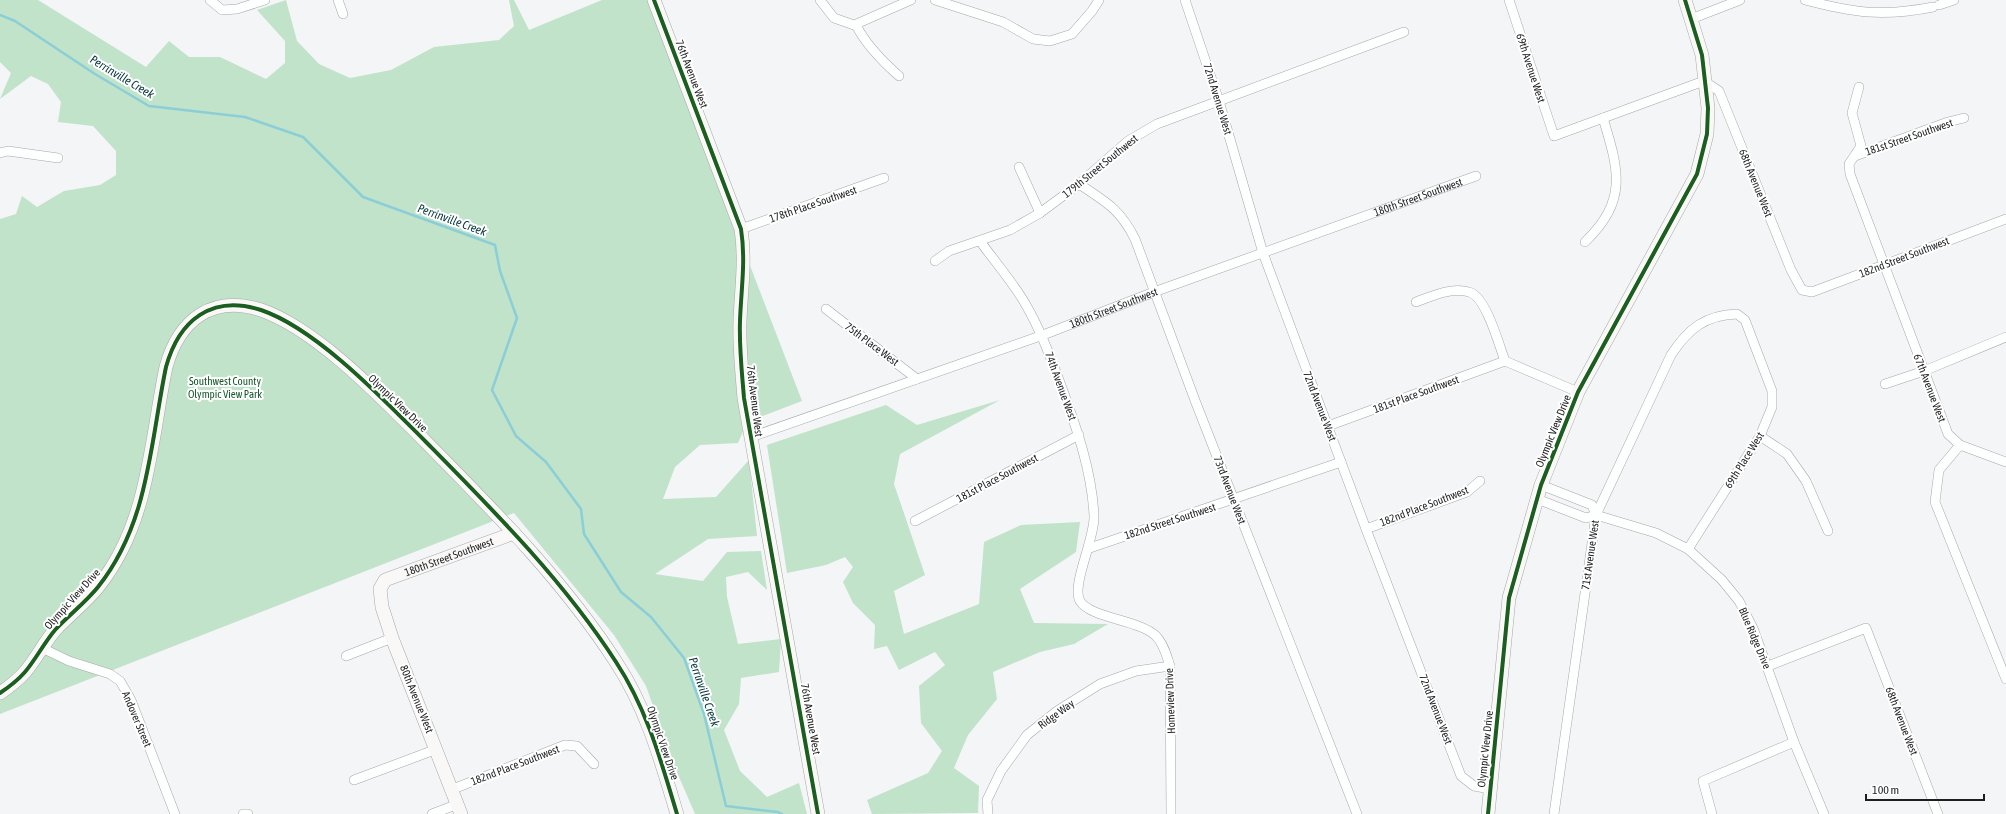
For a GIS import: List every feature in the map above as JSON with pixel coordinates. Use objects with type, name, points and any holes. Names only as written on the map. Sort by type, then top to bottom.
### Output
[{"type":"main road","name":"76th Avenue West","points":[[654,0],[741,229],[744,248],[744,268],[740,338],[744,398],[818,814]]},
{"type":"main road","name":"Olympic View Drive","points":[[1488,814],[1509,598],[1536,499],[1578,392],[1697,174],[1706,134],[1708,108],[1702,56],[1685,0]]},
{"type":"main road","name":"Olympic View Drive","points":[[0,694],[20,677],[60,625],[98,588],[130,533],[141,502],[160,392],[170,353],[178,336],[190,322],[206,311],[218,307],[242,306],[270,314],[291,325],[319,344],[358,376],[394,410],[514,532],[559,583],[624,675],[642,710],[655,741],[677,814]]},
{"type":"main road","name":"180th Street Southwest","points":[[384,582],[514,532]]},
{"type":"main road","name":"80th Avenue West","points":[[384,582],[380,589],[382,607],[392,638],[460,809]]},
{"type":"street","points":[[210,0],[222,10],[237,9],[265,0]]},
{"type":"street","points":[[338,0],[343,14]]},
{"type":"street","points":[[820,0],[834,18],[856,25],[911,0]]},
{"type":"street","points":[[935,0],[1003,22],[1033,39],[1050,41],[1072,34],[1092,11],[1099,0]]},
{"type":"street","name":"72nd Avenue West","points":[[1185,0],[1219,101],[1263,253],[1366,529],[1462,776],[1474,786],[1490,789]]},
{"type":"street","name":"69th Avenue West","points":[[1509,0],[1554,136],[1603,118]]},
{"type":"street","points":[[1691,19],[1740,0]]},
{"type":"street","points":[[1805,0],[1829,6],[1879,14],[1909,12],[1954,0]]},
{"type":"street","points":[[856,25],[862,38],[882,61],[899,76]]},
{"type":"street","name":"179th Street Southwest","points":[[935,261],[949,252],[1010,230],[1040,213],[1079,184],[1128,141],[1151,127],[1404,32]]},
{"type":"street","points":[[1585,242],[1601,226],[1613,202],[1617,180],[1615,160],[1603,118],[1704,81]]},
{"type":"street","name":"68th Avenue West","points":[[1704,81],[1719,91],[1785,256],[1802,290]]},
{"type":"street","name":"67th Avenue West","points":[[1859,87],[1852,113],[1860,146],[1850,164],[1850,174],[1948,434],[1960,445]]},
{"type":"street","name":"181st Street Southwest","points":[[1855,156],[1948,122],[1964,118]]},
{"type":"street","points":[[0,153],[8,151],[58,158]]},
{"type":"street","points":[[1019,166],[1040,213]]},
{"type":"street","name":"180th Street Southwest","points":[[751,437],[1043,336],[1154,292],[1476,176]]},
{"type":"street","name":"178th Place Southwest","points":[[741,229],[884,178]]},
{"type":"street","name":"73rd Avenue West","points":[[1079,184],[1114,207],[1127,222],[1135,239],[1234,500],[1357,814]]},
{"type":"street","name":"182nd Street Southwest","points":[[1802,290],[1812,292],[1883,264],[2006,219]]},
{"type":"street","name":"74th Avenue West","points":[[980,241],[1025,303],[1043,336],[1079,435],[1091,488],[1094,518],[1090,548]]},
{"type":"street","points":[[1416,302],[1454,290],[1470,292],[1479,299],[1492,322],[1505,361],[1578,392]]},
{"type":"street","name":"75th Place West","points":[[826,309],[917,379]]},
{"type":"street","name":"71st Avenue West","points":[[1554,814],[1596,515],[1671,355],[1683,337],[1701,323],[1722,315],[1737,314],[1745,320]]},
{"type":"street","name":"69th Place West","points":[[1688,549],[1760,436],[1772,407],[1772,391],[1745,320]]},
{"type":"street","points":[[1885,384],[1924,371],[2006,337]]},
{"type":"street","name":"181st Place Southwest","points":[[1328,426],[1505,361]]},
{"type":"street","name":"181st Place Southwest","points":[[915,521],[1079,435]]},
{"type":"street","points":[[1760,436],[1787,454],[1806,481],[1828,531]]},
{"type":"street","points":[[2006,462],[1960,445],[1939,470],[1935,502],[2006,679]]},
{"type":"street","name":"182nd Street Southwest","points":[[1090,548],[1234,500],[1341,462]]},
{"type":"street","name":"182nd Place Southwest","points":[[1366,529],[1466,492],[1480,481]]},
{"type":"street","points":[[1541,485],[1592,505],[1596,515]]},
{"type":"street","name":"Blue Ridge Drive","points":[[1536,499],[1586,518],[1596,515],[1656,533],[1688,549],[1722,580],[1739,601],[1753,628],[1768,666],[1794,742],[1824,814]]},
{"type":"street","name":"Homeview Drive","points":[[1090,548],[1077,589],[1080,601],[1087,609],[1135,625],[1156,636],[1170,666],[1171,814]]},
{"type":"street","name":"68th Avenue West","points":[[1768,666],[1866,628],[1938,814]]},
{"type":"street","points":[[346,656],[392,638]]},
{"type":"street","name":"Andover Street","points":[[42,648],[69,661],[110,674],[120,681],[131,700],[175,814]]},
{"type":"street","name":"Ridge Way","points":[[988,814],[987,800],[1001,771],[1027,736],[1057,711],[1100,684],[1136,671],[1170,666]]},
{"type":"street","points":[[1712,814],[1703,781],[1794,742]]},
{"type":"street","name":"182nd Place Southwest","points":[[453,789],[565,745],[577,746],[594,764]]},
{"type":"street","points":[[354,780],[437,749]]},
{"type":"street","points":[[432,814],[460,809]]},
{"type":"street","points":[[243,814],[248,814]]},
{"type":"green space","name":"Southwest County Olympic View Park","points":[[0,0],[38,0],[146,67],[169,41],[189,57],[220,57],[266,79],[285,63],[285,41],[257,10],[286,0],[297,41],[319,64],[350,78],[391,70],[434,47],[499,40],[514,26],[509,0],[514,0],[529,30],[602,0],[648,0],[802,401],[747,422],[738,443],[700,445],[675,467],[663,499],[716,497],[749,460],[757,536],[708,539],[655,574],[703,581],[727,552],[761,551],[767,590],[748,572],[726,577],[727,597],[738,644],[781,639],[779,672],[741,678],[739,704],[724,730],[740,771],[767,797],[799,783],[807,814],[695,814],[673,763],[646,686],[614,635],[514,513],[0,714],[0,219],[16,214],[22,196],[37,207],[64,191],[100,185],[116,175],[116,151],[93,126],[58,122],[61,102],[48,84],[31,76],[0,99],[11,73],[0,62]]},
{"type":"green space","points":[[1000,400],[900,454],[894,484],[925,575],[894,591],[904,634],[979,604],[984,542],[1021,525],[1080,522],[1076,552],[1020,589],[1034,623],[1108,624],[1074,644],[1040,652],[993,672],[997,699],[968,735],[954,768],[979,786],[978,813],[872,814],[867,800],[928,773],[942,751],[921,723],[919,686],[945,665],[935,652],[899,670],[887,646],[874,649],[875,625],[853,603],[843,582],[853,567],[845,557],[826,565],[787,573],[767,445],[886,405],[917,425]]},
{"type":"waterway","name":"Perrinville Creek","points":[[0,15],[15,21],[95,74],[149,106],[245,117],[303,137],[363,197],[495,245],[500,271],[517,318],[492,390],[516,436],[546,462],[581,509],[584,534],[621,592],[651,617],[684,658],[704,714],[726,806],[778,812],[782,814]]},
{"type":"cycle path","points":[[654,0],[741,229],[743,264],[740,340],[744,398],[818,814]]},
{"type":"cycle path","points":[[1488,814],[1509,598],[1541,485],[1578,392],[1697,174],[1707,134],[1708,108],[1702,55],[1685,0]]},
{"type":"cycle path","points":[[0,693],[25,672],[55,630],[93,593],[115,562],[128,536],[138,510],[151,454],[166,367],[179,336],[189,324],[200,315],[213,309],[227,306],[243,306],[261,310],[282,319],[327,349],[349,367],[477,494],[551,575],[595,632],[627,680],[645,717],[677,814]]}]
